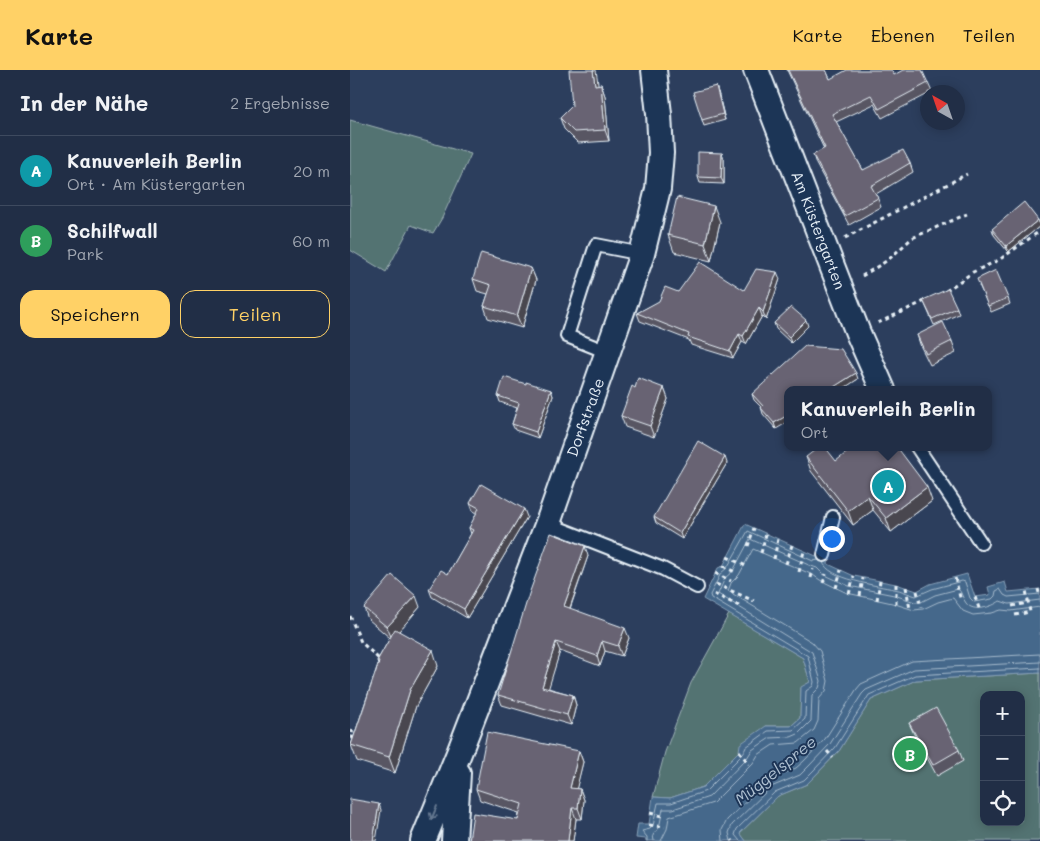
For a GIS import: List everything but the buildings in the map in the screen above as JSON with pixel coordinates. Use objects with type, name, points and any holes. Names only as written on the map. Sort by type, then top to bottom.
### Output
[{"type":"street","name":"Dorfstraße","points":[[423,841],[549,520],[642,254],[658,189],[661,153],[654,70]]},
{"type":"street","name":"Am Küstergarten","points":[[756,70],[858,334],[881,386]]},
{"type":"street","name":"Dorfstraße","points":[[454,841],[459,753]]},
{"type":"lane","points":[[607,352],[567,336],[596,245],[642,254]]},
{"type":"lane","points":[[920,451],[981,543]]},
{"type":"lane","points":[[824,555],[833,518]]},
{"type":"lane","points":[[549,520],[561,529],[663,570],[702,589]]},
{"type":"path","points":[[842,240],[966,174]]},
{"type":"path","points":[[858,279],[888,260],[912,238],[967,214]]},
{"type":"path","points":[[945,291],[973,272],[999,260],[1040,231]]},
{"type":"path","points":[[875,324],[928,300]]},
{"type":"path","points":[[748,546],[754,528]]},
{"type":"path","points":[[761,553],[766,534]]},
{"type":"path","points":[[774,559],[778,539]]},
{"type":"path","points":[[786,564],[792,545]]},
{"type":"path","points":[[798,572],[804,551]]},
{"type":"path","points":[[727,557],[746,566]]},
{"type":"path","points":[[723,566],[735,572]]},
{"type":"path","points":[[836,588],[841,570]]},
{"type":"path","points":[[715,573],[731,581]]},
{"type":"path","points":[[849,594],[854,576]]},
{"type":"path","points":[[860,596],[864,578]]},
{"type":"path","points":[[955,578],[961,601]]},
{"type":"path","points":[[877,600],[880,581]]},
{"type":"path","points":[[711,582],[754,602]]},
{"type":"path","points":[[896,584],[896,604]]},
{"type":"path","points":[[906,587],[910,609]]},
{"type":"path","points":[[702,589],[739,606]]},
{"type":"path","points":[[1038,589],[1040,597]]},
{"type":"path","points":[[1015,615],[1030,612],[1026,590]]},
{"type":"path","points":[[917,591],[921,607]]},
{"type":"path","points":[[975,597],[980,611]]},
{"type":"path","points":[[1012,606],[1028,603]]},
{"type":"path","points":[[350,616],[361,642],[379,659],[385,657]]},
{"type":"path","points":[[350,731],[354,732],[350,744]]},
{"type":"path","points":[[739,751],[749,764]]},
{"type":"path","points":[[826,751],[832,758]]},
{"type":"path","points":[[650,814],[662,816]]},
{"type":"path","points":[[649,824],[665,827]]},
{"type":"green space","points":[[350,120],[471,154],[442,218],[433,233],[411,225],[386,272],[350,250]]},
{"type":"green space","points":[[729,614],[803,658],[810,682],[801,688],[800,718],[791,726],[766,726],[703,787],[670,798],[653,797],[665,752],[691,683]]},
{"type":"green space","points":[[1040,673],[1040,840],[746,841],[740,833],[778,796],[807,784],[839,751],[871,700],[916,680]]},
{"type":"water","name":"Müggelspree","points":[[745,524],[816,556],[818,552],[829,558],[828,564],[854,576],[896,584],[917,591],[930,584],[967,574],[975,597],[990,595],[988,587],[1005,582],[1008,592],[1040,589],[1040,673],[916,680],[871,700],[839,751],[807,784],[778,796],[740,833],[746,841],[646,841],[646,839],[636,838],[638,824],[649,824],[653,797],[670,798],[703,787],[739,751],[740,744],[766,726],[791,726],[800,718],[801,687],[810,682],[803,658],[703,599],[718,568],[723,566]]},
{"type":"place","name":"Kanuverleih Berlin","points":[[888,486]]},
{"type":"place","name":"Schilfwall","points":[[910,754]]}]
